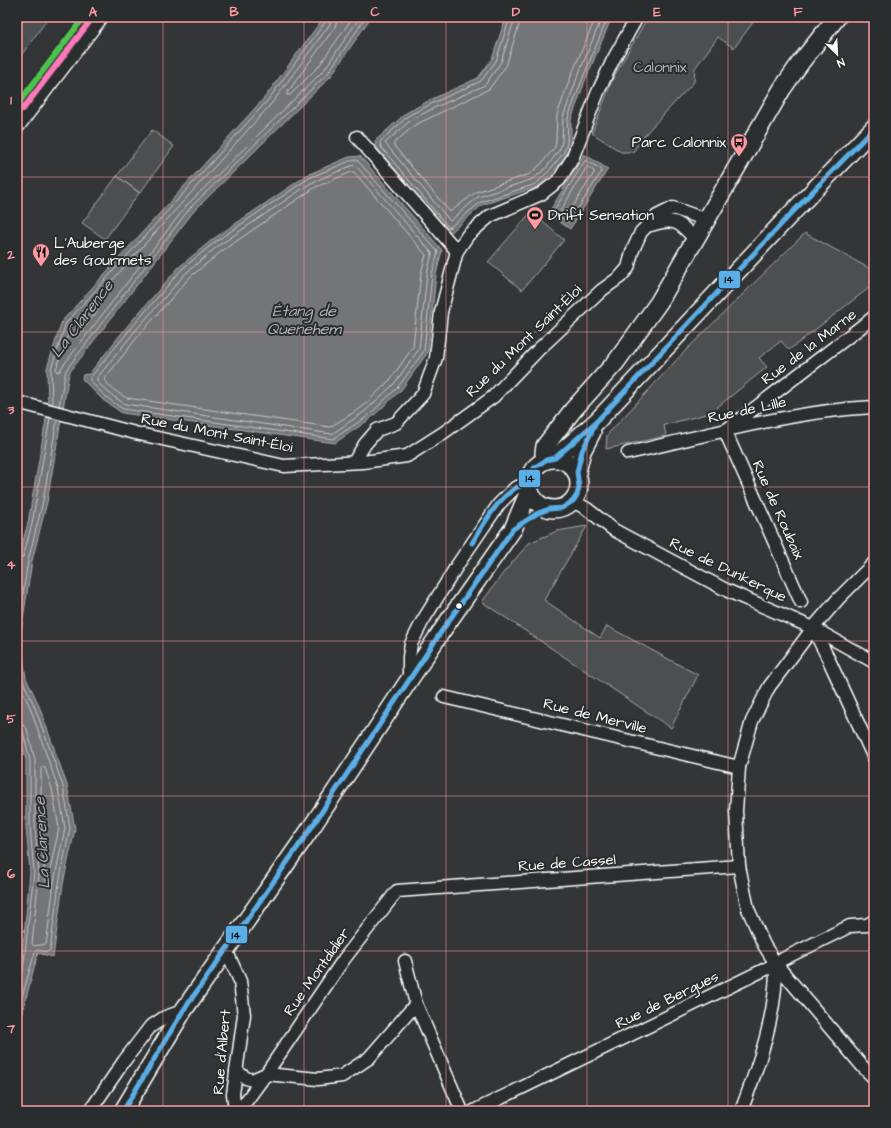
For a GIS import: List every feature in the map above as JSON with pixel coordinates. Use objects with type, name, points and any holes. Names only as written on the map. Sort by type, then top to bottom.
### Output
[{"type":"main road","points":[[513,529],[538,513],[549,509],[562,508],[573,501],[579,487],[577,472],[565,461],[550,459],[544,453],[545,446],[572,410],[616,362],[659,302],[723,194],[782,89],[801,62],[837,17]]},
{"type":"main road","points":[[123,1111],[183,1011],[309,831],[410,679],[513,529],[529,487],[532,471],[540,462],[550,459],[597,421],[788,217],[874,128]]},
{"type":"main road","points":[[577,472],[582,451],[597,421]]},
{"type":"main road","points":[[529,487],[532,497],[536,502],[542,507],[549,509]]},
{"type":"street","points":[[17,128],[102,17]]},
{"type":"street","points":[[354,462],[365,444],[377,430],[396,423],[423,394],[436,358],[441,312],[457,251],[468,235],[490,216],[541,194],[559,180],[572,159],[612,60],[638,17]]},
{"type":"street","points":[[356,138],[457,251]]},
{"type":"street","name":"Rue du Mont Saint-Éloi","points":[[17,402],[135,433],[284,466],[354,462],[407,456],[444,434],[493,397],[539,349],[602,290],[620,277],[628,268],[632,252],[641,232],[657,216],[674,208],[707,220]]},
{"type":"street","points":[[646,227],[665,220],[676,222],[687,230],[696,240]]},
{"type":"street","name":"Rue de la Marne","points":[[725,431],[874,317]]},
{"type":"street","name":"Rue de Lille","points":[[628,453],[784,418],[874,407]]},
{"type":"street","name":"Rue de Roubaix","points":[[725,431],[801,602]]},
{"type":"street","points":[[410,679],[409,657],[411,644],[422,622],[458,564],[499,504],[515,488],[529,487]]},
{"type":"street","name":"Rue de Dunkerque","points":[[573,501],[614,530],[715,584],[813,628],[874,662]]},
{"type":"street","points":[[874,563],[838,599],[813,628],[769,686],[752,721],[738,767],[736,811],[739,866],[748,909],[764,945],[776,964],[874,1078]]},
{"type":"street","points":[[813,628],[874,758]]},
{"type":"street","name":"Rue de Merville","points":[[444,696],[738,767]]},
{"type":"street","name":"Rue de Cassel","points":[[397,891],[739,866]]},
{"type":"street","name":"Rue Montdidier","points":[[239,1111],[344,959],[397,891]]},
{"type":"street","name":"Rue de Bergues","points":[[474,1111],[776,964],[783,959],[850,926],[867,925],[874,921]]},
{"type":"street","name":"Rue d'Albert","points":[[226,950],[240,981],[244,1015],[233,1094],[235,1111]]},
{"type":"street","points":[[405,961],[416,1004],[462,1111]]},
{"type":"street","points":[[741,1111],[768,1029],[776,981],[776,964]]},
{"type":"street","points":[[236,1071],[252,1080],[266,1074],[318,1079],[342,1076],[369,1058],[416,1004]]},
{"type":"street","points":[[90,1111],[124,1061],[150,1027],[165,1017],[183,1011]]},
{"type":"green space","points":[[17,17],[49,17],[17,61]]},
{"type":"green space","name":"Calonnix","points":[[648,17],[757,17],[734,48],[718,37],[695,68],[694,82],[648,131],[633,152],[621,152],[592,133],[613,78]]},
{"type":"green space","points":[[152,130],[174,146],[140,193],[117,176]]},
{"type":"green space","points":[[117,176],[139,193],[105,239],[82,223]]},
{"type":"green space","points":[[531,212],[564,240],[522,290],[488,262]]},
{"type":"green space","points":[[805,233],[874,271],[874,284],[789,350],[781,341],[759,358],[767,367],[710,413],[664,425],[666,436],[606,449],[607,435],[685,351]]},
{"type":"green space","points":[[587,526],[544,600],[600,638],[607,626],[698,675],[671,728],[482,602],[504,572],[529,543],[557,531]]},
{"type":"water","name":"La Clarence","points":[[324,17],[371,17],[331,76],[194,211],[69,373],[47,502],[32,561],[20,638],[26,678],[38,703],[67,785],[75,829],[63,884],[53,957],[38,953],[22,1013],[17,1022],[17,982],[24,936],[30,872],[26,827],[26,760],[17,726],[17,562],[28,523],[48,408],[47,368],[62,321],[265,97]]},
{"type":"water","points":[[506,17],[612,17],[585,81],[571,120],[571,143],[568,153],[552,174],[537,187],[482,205],[449,234],[377,148],[375,141],[406,113],[432,99],[478,78],[492,59]]},
{"type":"water","points":[[584,154],[608,169],[570,229],[548,214]]},
{"type":"water","name":"Étang de Quenehem","points":[[360,156],[442,250],[436,275],[428,352],[401,390],[370,419],[335,443],[122,413],[103,400],[82,379],[83,375],[89,374],[129,324],[179,267],[213,239],[307,175],[349,157]]},
{"type":"transit line","points":[[17,105],[84,17]]},
{"type":"transit line","points":[[23,109],[90,21]]},
{"type":"transit line","name":"14","points":[[123,1111],[183,1011],[309,831],[441,632],[513,529],[538,513],[549,509],[562,508],[573,501],[577,495],[579,487],[577,472],[582,451],[597,421],[788,217],[874,128]]},
{"type":"transit line","name":"14","points":[[472,543],[486,521],[507,494],[519,486],[528,483],[535,467],[546,460],[555,458],[596,422]]},
{"type":"place","name":"Parc Calonnix","points":[[739,157]]},
{"type":"place","name":"Drift Sensation","points":[[535,230]]},
{"type":"place","name":"L'Auberge des Gourmets","points":[[41,267]]}]
